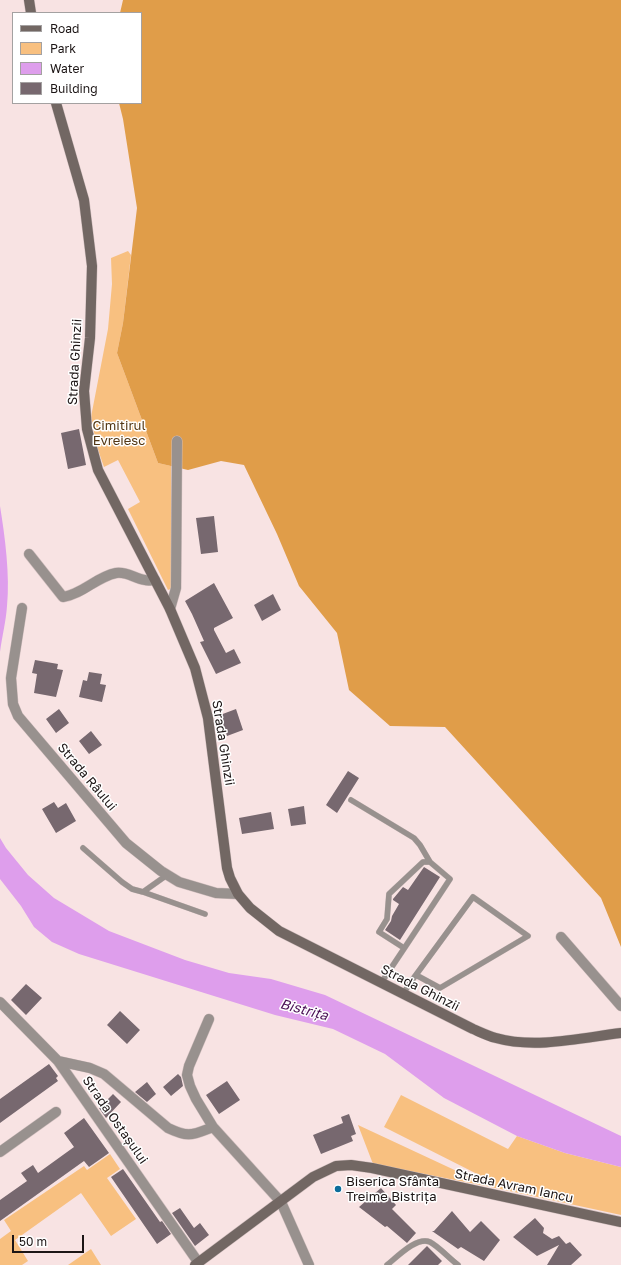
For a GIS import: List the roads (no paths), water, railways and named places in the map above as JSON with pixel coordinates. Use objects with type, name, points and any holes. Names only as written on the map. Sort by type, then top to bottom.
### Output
[{"type":"street","points":[[29,0],[31,12]]},
{"type":"street","name":"Strada Ghinzii","points":[[56,104],[84,200],[92,266],[90,338],[84,391],[87,429],[98,470],[170,609],[195,668],[208,718],[227,868],[238,894],[250,908],[279,931],[473,1029],[496,1038],[516,1041],[550,1042],[621,1033]]},
{"type":"street","points":[[170,609],[176,588],[177,441]]},
{"type":"street","points":[[28,554],[62,597],[71,596],[107,576],[116,573],[122,572],[144,580],[155,580]]},
{"type":"street","name":"Strada Râului","points":[[22,608],[11,678],[13,704],[18,716],[126,843],[167,875],[179,882],[216,893],[238,894]]},
{"type":"street","points":[[561,937],[621,1006]]},
{"type":"street","name":"Strada Ostașului","points":[[0,1002],[58,1061],[196,1264]]},
{"type":"street","points":[[209,1019],[188,1066],[187,1075],[190,1086],[213,1127],[281,1202],[310,1265]]},
{"type":"street","points":[[58,1061],[80,1065],[104,1074],[168,1128],[180,1134],[194,1134],[213,1127]]},
{"type":"street","points":[[0,1152],[56,1112]]},
{"type":"street","name":"Strada Avram Iancu","points":[[196,1264],[313,1177],[336,1166],[351,1165],[621,1222]]},
{"type":"lane","points":[[351,800],[414,838],[430,862],[450,879],[381,983]]},
{"type":"lane","points":[[83,848],[132,889],[205,914]]},
{"type":"lane","points":[[404,948],[379,932],[387,919],[389,894],[423,862],[430,862]]},
{"type":"lane","points":[[143,892],[167,875]]},
{"type":"lane","points":[[403,994],[416,975],[473,897],[528,936],[440,988],[416,975]]},
{"type":"lane","points":[[388,1265],[408,1247],[421,1241],[430,1242],[455,1264]]},
{"type":"water","points":[[0,506],[5,543],[8,594],[0,652]]},
{"type":"water","name":"Bistrița","points":[[0,838],[6,848],[28,875],[54,898],[109,931],[185,960],[229,973],[271,979],[325,995],[621,1136],[621,1167],[565,1153],[517,1136],[444,1098],[385,1054],[333,1029],[275,1015],[79,954],[52,942],[34,927],[21,906],[0,879]]},
{"type":"place","name":"Biserica Sfânta Treime Bistrița","points":[[338,1189]]},
{"type":"park label","name":"Cimitirul Evreiesc","points":[[119,434]]}]
